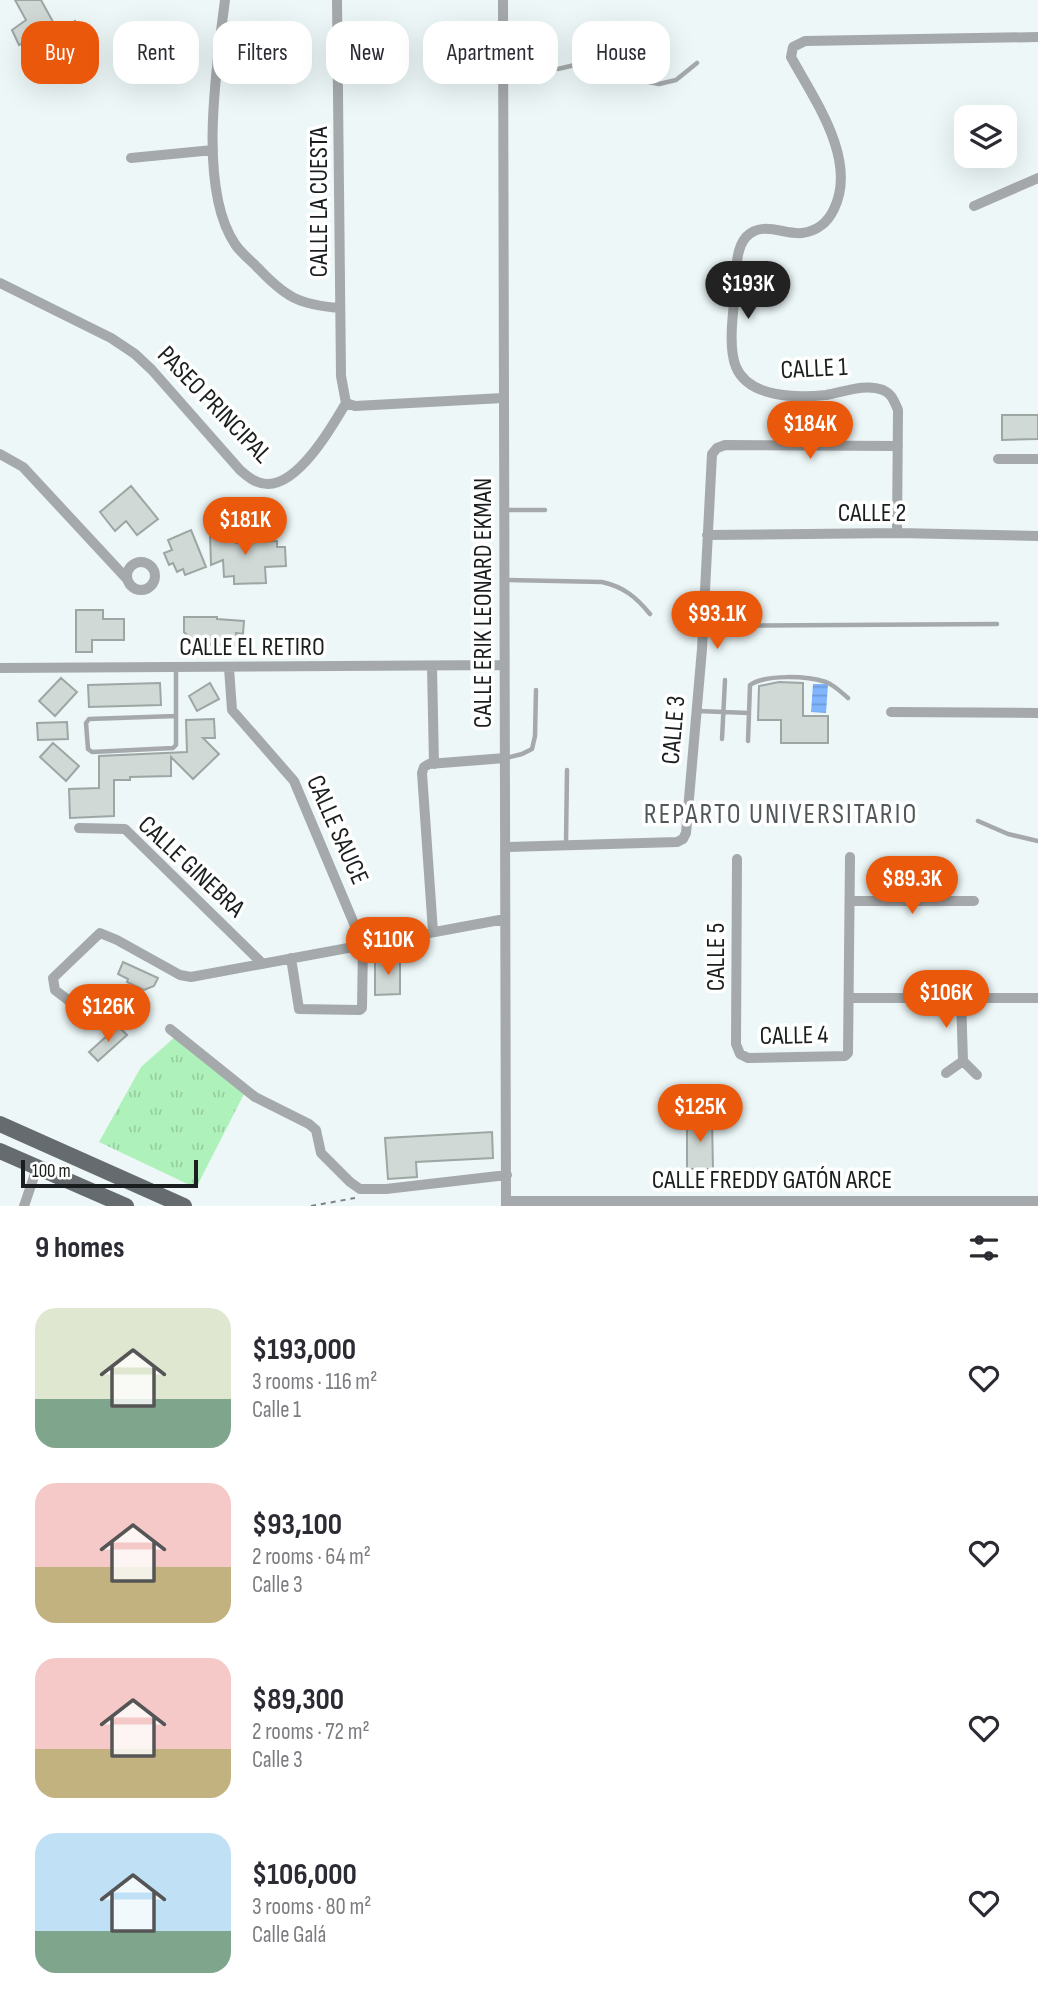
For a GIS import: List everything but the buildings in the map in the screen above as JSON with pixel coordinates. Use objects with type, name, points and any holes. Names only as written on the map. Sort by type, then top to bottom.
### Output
[{"type":"main road","points":[[0,1124],[184,1206]]},
{"type":"main road","points":[[0,1151],[126,1206]]},
{"type":"street","points":[[225,0],[218,57],[213,150],[221,214],[234,243],[287,296],[314,306],[340,308]]},
{"type":"street","name":"CALLE LA CUESTA","points":[[338,0],[341,376],[346,403]]},
{"type":"street","name":"CALLE ERIK LEONARD EKMAN","points":[[503,0],[503,21]]},
{"type":"street","name":"CALLE 1","points":[[897,533],[898,410],[892,396],[882,389],[860,387],[824,395],[764,391],[745,382],[735,365],[733,322],[738,252],[747,235],[763,228],[801,233],[820,227],[830,217],[839,198],[842,181],[840,163],[827,119],[791,57],[793,47],[805,41],[1038,37]]},
{"type":"street","name":"CALLE ERIK LEONARD EKMAN","points":[[503,84],[506,1203]]},
{"type":"street","points":[[131,158],[213,150]]},
{"type":"street","points":[[974,206],[1038,178]]},
{"type":"street","name":"PASEO PRINCIPAL","points":[[0,283],[111,338],[135,354],[253,481],[278,483],[291,476],[313,452],[346,403]]},
{"type":"street","points":[[346,403],[355,405],[503,398]]},
{"type":"street","name":"CALLE 3","points":[[506,847],[677,842],[683,839],[686,833],[697,711],[712,454],[717,448],[725,445],[898,446]]},
{"type":"street","points":[[0,454],[23,467],[127,579]]},
{"type":"street","points":[[998,459],[1038,459]]},
{"type":"street","name":"CALLE 2","points":[[707,535],[897,533],[1038,536]]},
{"type":"street","points":[[429,766],[432,666]]},
{"type":"street","name":"CALLE EL RETIRO","points":[[0,668],[504,666]]},
{"type":"street","name":"CALLE SAUCE","points":[[229,668],[232,710],[294,781],[363,945]]},
{"type":"street","points":[[891,712],[1038,713]]},
{"type":"street","points":[[433,932],[422,773],[429,766],[505,758]]},
{"type":"street","name":"CALLE GINEBRA","points":[[79,828],[125,829],[263,964]]},
{"type":"street","points":[[850,857],[850,998],[1038,998]]},
{"type":"street","name":"CALLE 5","points":[[737,859],[736,1044],[740,1054]]},
{"type":"street","points":[[850,901],[974,901]]},
{"type":"street","points":[[81,1010],[55,990],[53,978],[100,933],[184,976],[505,919]]},
{"type":"street","points":[[291,958],[299,1009],[360,1010],[363,1005],[363,945]]},
{"type":"street","name":"CALLE 4","points":[[740,1054],[748,1058],[845,1056],[848,1053],[850,998]]},
{"type":"street","points":[[961,998],[962,1061],[976,1075]]},
{"type":"street","points":[[170,1030],[255,1097],[309,1124],[316,1130],[321,1153],[360,1189],[377,1190],[507,1175]]},
{"type":"street","points":[[946,1073],[962,1061]]},
{"type":"street","points":[[24,1206],[37,1168]]},
{"type":"street","name":"CALLE FREDDY GATÓN ARCE","points":[[506,1203],[1038,1201]]},
{"type":"lane","points":[[558,69],[583,63],[606,64],[626,75],[659,84],[676,80],[697,63]]},
{"type":"lane","points":[[504,510],[545,510]]},
{"type":"lane","points":[[504,580],[609,583],[633,594],[650,614]]},
{"type":"lane","points":[[703,626],[997,624]]},
{"type":"lane","points":[[176,668],[176,716],[176,745],[171,749],[92,752],[88,748],[86,723],[89,719],[176,716]]},
{"type":"lane","points":[[748,741],[750,685],[764,678],[824,682],[848,698]]},
{"type":"lane","points":[[722,739],[725,680]]},
{"type":"lane","points":[[505,758],[522,754],[532,748],[536,736],[536,690]]},
{"type":"lane","points":[[697,711],[748,713]]},
{"type":"lane","points":[[566,845],[567,771]]},
{"type":"lane","points":[[978,821],[1008,834],[1038,841]]},
{"type":"path","points":[[311,1206],[354,1198]]},
{"type":"green space","points":[[176,1036],[245,1092],[196,1188],[99,1142],[141,1067]]},
{"type":"water","points":[[813,684],[828,684],[826,713],[811,712]]},
{"type":"district","name":"REPARTO UNIVERSITARIO","points":[[781,814]]}]
